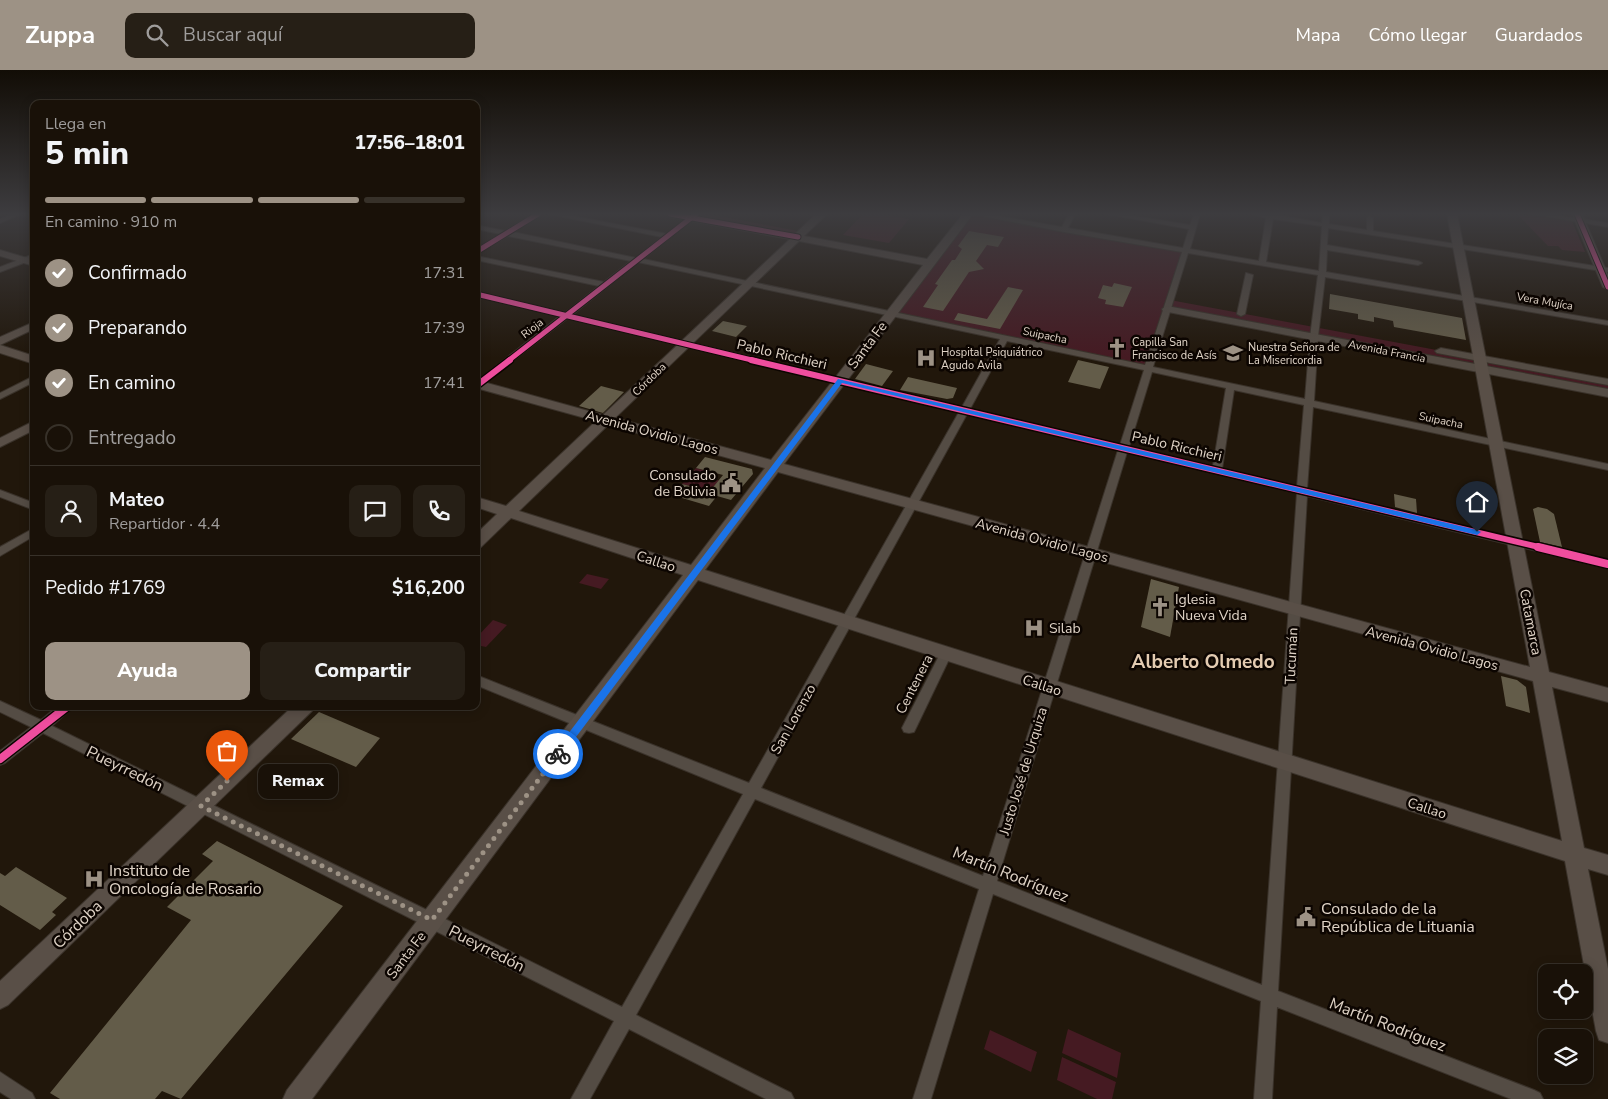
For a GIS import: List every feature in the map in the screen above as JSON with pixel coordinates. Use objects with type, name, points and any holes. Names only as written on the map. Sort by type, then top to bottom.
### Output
[{"type":"main road","name":"Córdoba","points":[[480,539],[772,262]]},
{"type":"main road","name":"Santa Fe","points":[[296,1099],[931,262]]},
{"type":"main road","name":"Catamarca","points":[[1462,262],[1608,1031]]},
{"type":"main road","points":[[1604,269],[1608,287]]},
{"type":"main road","points":[[0,341],[30,327]]},
{"type":"main road","points":[[0,349],[30,359]]},
{"type":"main road","name":"Avenida Ovidio Lagos","points":[[480,386],[1608,695]]},
{"type":"main road","points":[[0,443],[30,427]]},
{"type":"main road","name":"Callao","points":[[480,503],[1048,687],[1608,865]]},
{"type":"main road","name":"Córdoba","points":[[0,997],[301,710]]},
{"type":"street","points":[[0,270],[22,262]]},
{"type":"street","points":[[495,262],[606,285]]},
{"type":"street","name":"Rioja","points":[[480,383],[634,262]]},
{"type":"street","name":"Suipacha","points":[[647,262],[1608,467]]},
{"type":"street","name":"Justo José de Urquiza","points":[[922,1099],[1048,687],[1181,262]]},
{"type":"street","name":"Vera Mujíca","points":[[1251,262],[1608,323]]},
{"type":"street","name":"Tucumán","points":[[1263,1099],[1293,610],[1304,491],[1315,332],[1323,262]]},
{"type":"street","points":[[1412,262],[1418,263]]},
{"type":"street","points":[[1560,262],[1604,269]]},
{"type":"street","points":[[1241,314],[1250,275]]},
{"type":"street","name":"Pablo Ricchieri","points":[[480,295],[1608,564]]},
{"type":"street","name":"Avenida Francia","points":[[1168,305],[1241,314],[1315,332]]},
{"type":"street","name":"Avenida Francia","points":[[1168,305],[1482,364],[1608,393]]},
{"type":"street","name":"San Lorenzo","points":[[580,1099],[1005,338]]},
{"type":"street","name":"Avenida Francia","points":[[1482,364],[1608,382]]},
{"type":"street","points":[[0,396],[30,381]]},
{"type":"street","points":[[1217,470],[1230,387]]},
{"type":"street","points":[[0,493],[30,505]]},
{"type":"street","points":[[0,552],[30,533]]},
{"type":"street","name":"Centenera","points":[[909,728],[946,654]]},
{"type":"street","name":"Martín Rodríguez","points":[[480,682],[583,721],[752,791],[1270,997],[1534,1099]]},
{"type":"street","name":"Pueyrredón","points":[[0,706],[432,920],[785,1099]]},
{"type":"street","points":[[0,759],[63,710]]},
{"type":"street","points":[[0,1081],[26,1099]]},
{"type":"shaded area","points":[[931,262],[1181,262],[1170,300],[1608,382],[1608,393],[1167,309],[1148,369],[890,314]]},
{"type":"shaded area","points":[[696,468],[713,473],[705,478],[706,481],[719,480],[710,491],[682,484]]},
{"type":"shaded area","points":[[587,574],[609,579],[601,589],[579,583]]},
{"type":"shaded area","points":[[493,620],[507,625],[486,647],[480,646],[480,634]]},
{"type":"shaded area","points":[[1068,1029],[1121,1053],[1117,1078],[1062,1053]]},
{"type":"shaded area","points":[[990,1030],[1037,1052],[1031,1072],[984,1049]]},
{"type":"shaded area","points":[[1062,1057],[1116,1082],[1112,1099],[1097,1099],[1057,1080]]},
{"type":"building","points":[[951,262],[977,262],[984,269],[969,272],[943,311],[923,307],[938,285],[935,284]]},
{"type":"building","points":[[1114,283],[1132,287],[1123,307],[1105,304],[1106,300],[1098,298],[1103,285],[1112,287]]},
{"type":"building","points":[[1008,287],[1023,290],[1000,329],[954,320],[958,313],[987,319]]},
{"type":"building","points":[[1330,294],[1462,318],[1466,340],[1394,327],[1393,321],[1374,317],[1374,322],[1358,319],[1358,314],[1329,309]]},
{"type":"building","points":[[723,321],[747,326],[736,337],[712,331]]},
{"type":"building","points":[[1078,360],[1109,367],[1100,389],[1068,382]]},
{"type":"building","points":[[866,364],[893,371],[882,386],[855,379]]},
{"type":"building","points":[[908,377],[957,388],[953,398],[947,399],[900,390]]},
{"type":"building","points":[[601,386],[624,392],[603,413],[579,406]]},
{"type":"building","name":"Consulado de Bolivia","points":[[705,457],[752,469],[753,474],[731,500],[717,496],[709,506],[672,495],[682,484],[710,491],[723,475],[696,468]]},
{"type":"building","points":[[1394,494],[1416,499],[1417,513],[1395,507]]},
{"type":"building","points":[[1538,507],[1547,509],[1554,514],[1562,547],[1540,542],[1533,509]]},
{"type":"building","name":"Iglesia Nueva Vida","points":[[1151,579],[1179,587],[1170,637],[1141,627]]},
{"type":"building","points":[[1501,676],[1517,680],[1526,687],[1530,713],[1506,706]]},
{"type":"building","points":[[319,712],[380,738],[356,767],[291,739]]},
{"type":"building","points":[[217,841],[343,906],[181,1099],[162,1091],[155,1099],[60,1099],[50,1093],[191,920],[167,907],[213,861],[202,854]]},
{"type":"building","points":[[16,867],[67,898],[52,912],[56,915],[40,930],[0,905],[0,873],[5,876]]},
{"type":"cycle path","points":[[480,383],[635,262]]},
{"type":"cycle path","points":[[1597,262],[1608,287]]},
{"type":"cycle path","points":[[480,295],[1608,564]]},
{"type":"cycle path","points":[[0,759],[63,710]]},
{"type":"way so far","points":[[227,781],[201,806],[432,920],[558,754]]},
{"type":"place","name":"Capilla San Francisco de Asís","points":[[1117,348]]},
{"type":"place","name":"Nuestra Señora de La Misericordia","points":[[1233,353]]},
{"type":"place","name":"Hospital Psiquiátrico Agudo Avila","points":[[926,358]]},
{"type":"place","name":"Consulado de Bolivia","points":[[731,483]]},
{"type":"place","name":"Iglesia Nueva Vida","points":[[1160,607]]},
{"type":"place","name":"Silab","points":[[1034,628]]},
{"type":"place","name":"Remax","points":[[227,781]]},
{"type":"place","name":"Instituto de Oncología de Rosario","points":[[94,879]]},
{"type":"place","name":"Consulado de la República de Lituania","points":[[1306,917]]},
{"type":"district","name":"Alberto Olmedo","points":[[1203,661]]},
{"type":"route","points":[[558,754],[841,381],[1477,532]]}]
